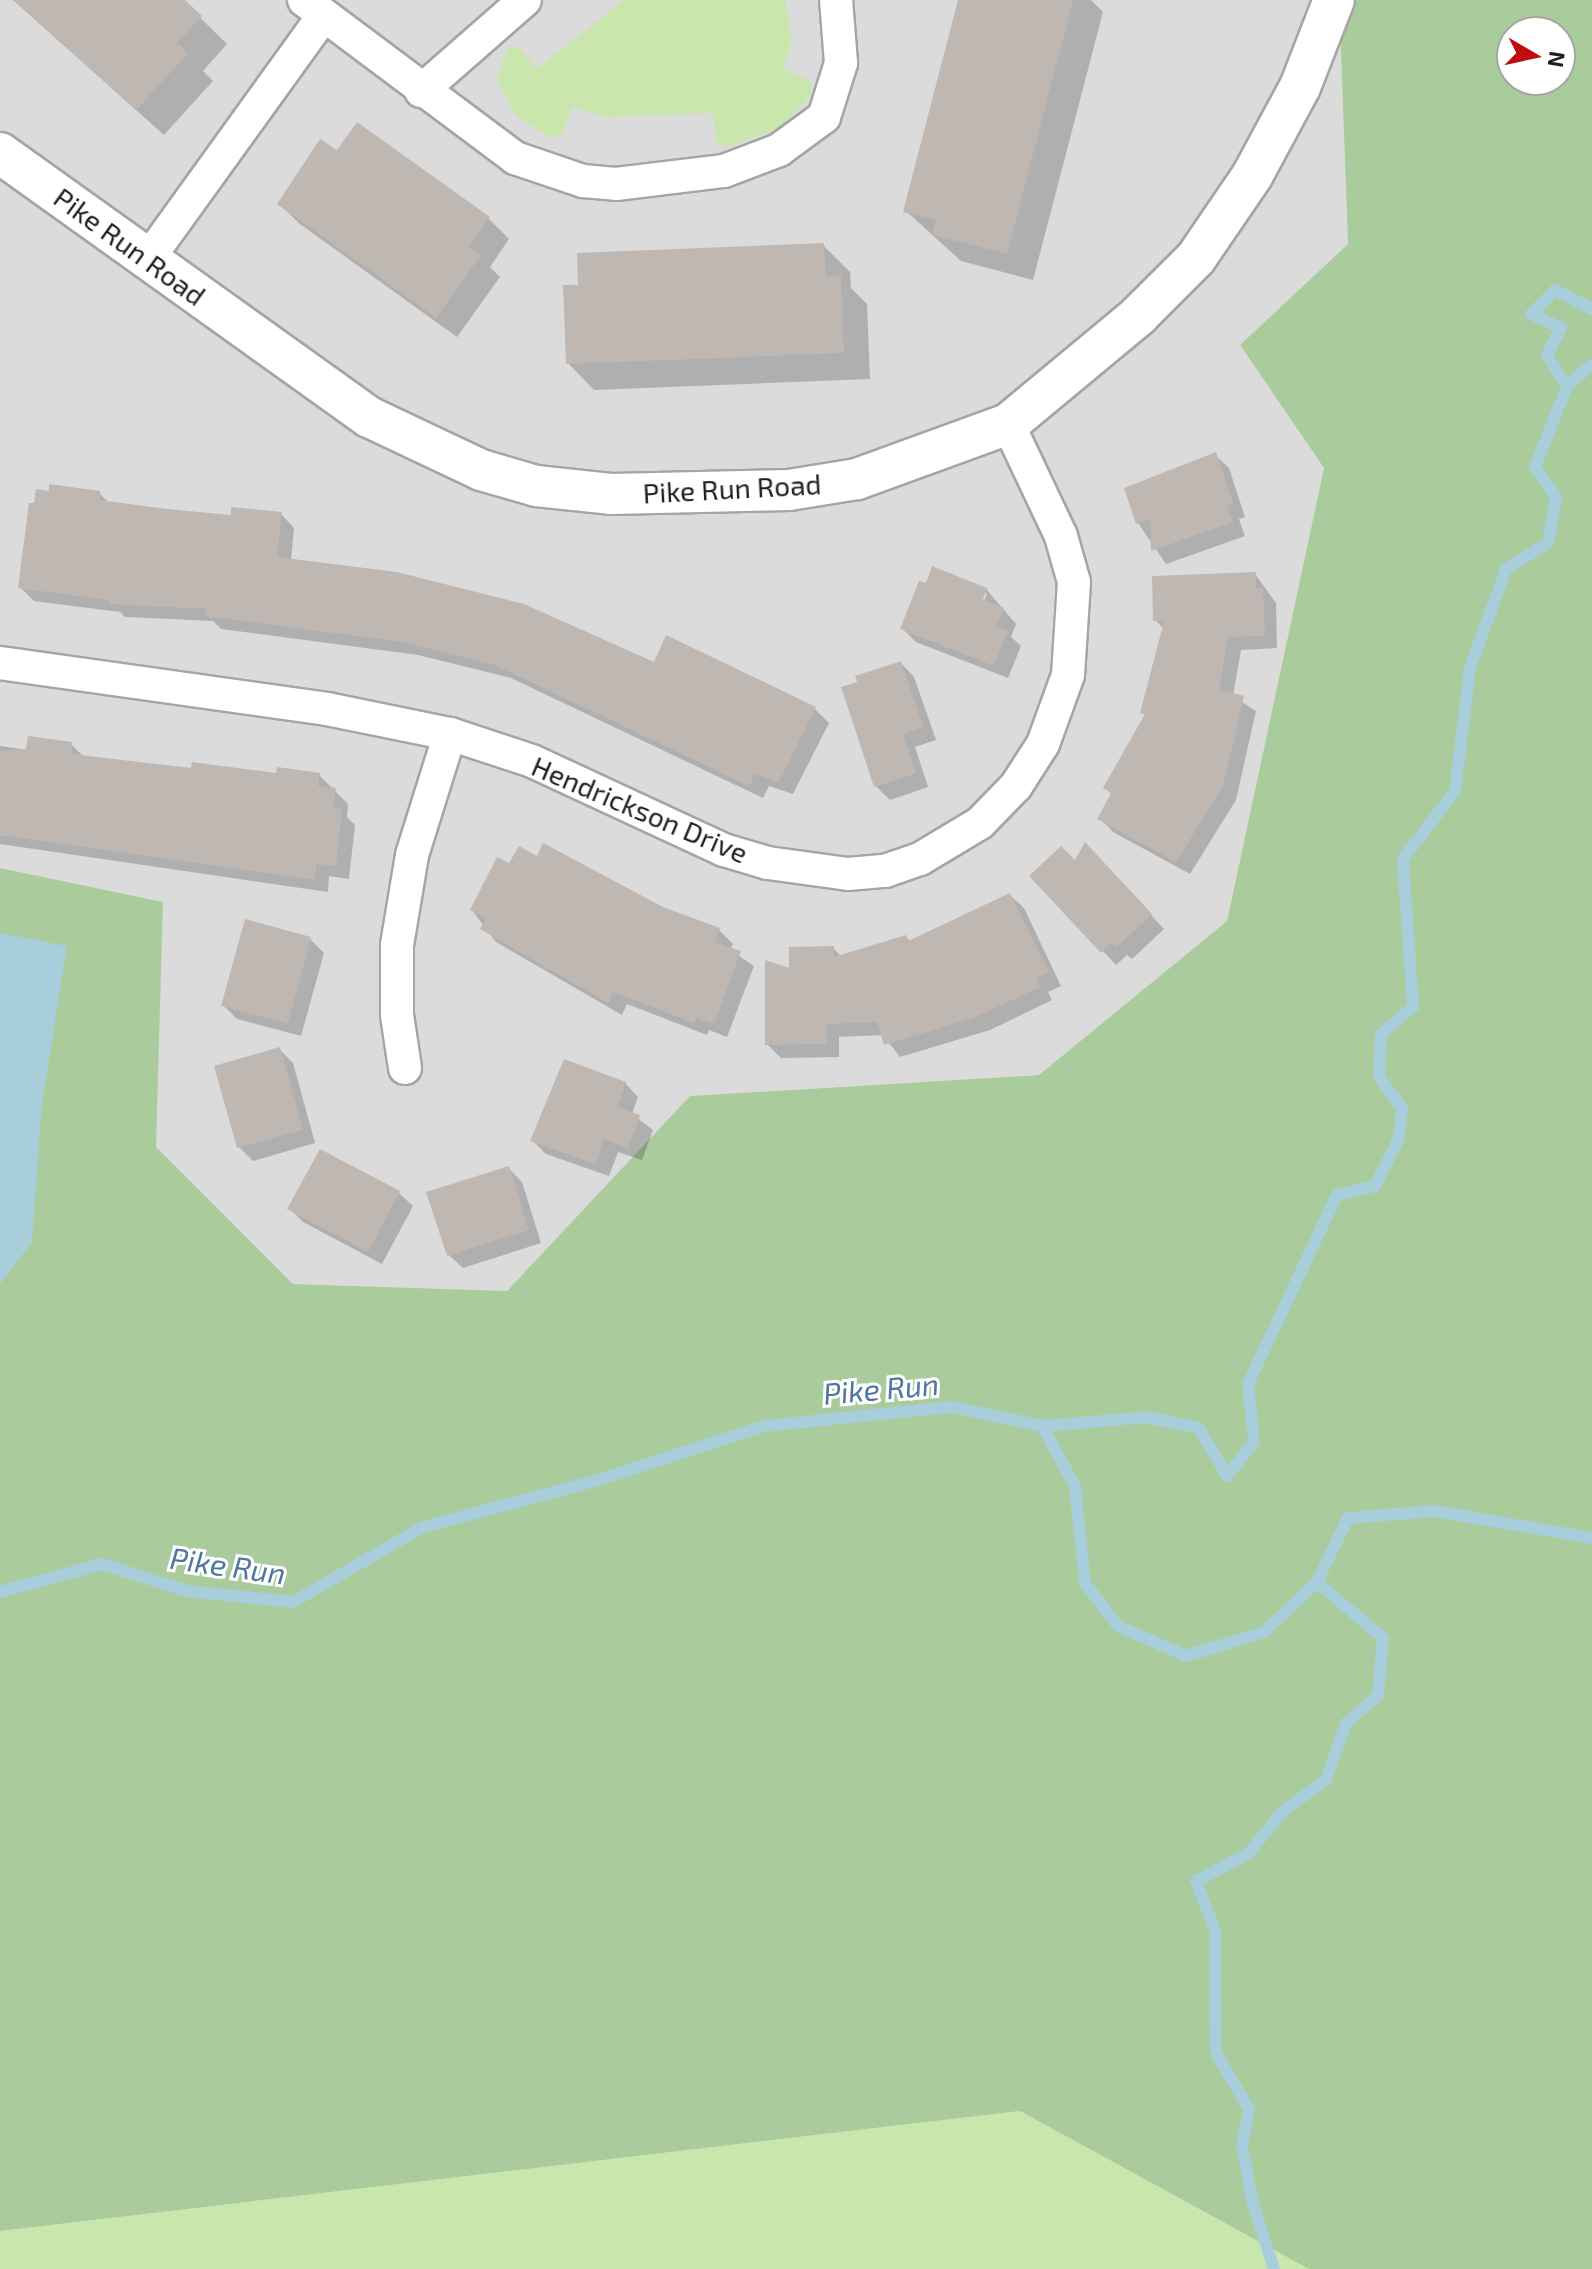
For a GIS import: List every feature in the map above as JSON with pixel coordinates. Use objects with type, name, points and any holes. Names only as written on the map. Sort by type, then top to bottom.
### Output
[{"type":"street","points":[[421,91],[525,0]]},
{"type":"street","points":[[148,259],[314,8],[421,91],[515,158],[583,181],[616,184],[724,171],[779,150],[824,117],[841,63],[836,0]]},
{"type":"street","name":"Pike Run Road","points":[[0,153],[369,417],[481,470],[536,486],[611,494],[789,490],[857,479],[1008,424],[1138,316],[1196,258],[1252,176],[1300,87],[1334,0]]},
{"type":"street","name":"Hendrickson Drive","points":[[0,663],[327,709],[450,734],[532,761],[724,850],[768,863],[848,874],[885,871],[920,859],[980,823],[1016,786],[1043,744],[1068,675],[1074,582],[1061,536],[1008,424]]},
{"type":"street","points":[[405,1068],[397,1015],[397,945],[412,855],[450,734]]},
{"type":"shaded area","points":[[0,0],[1339,0],[1348,244],[1240,345],[1324,468],[1227,921],[1039,1075],[691,1096],[507,1291],[293,1284],[155,1147],[163,902],[0,868]]},
{"type":"green space","points":[[624,0],[785,0],[792,35],[784,69],[812,82],[811,95],[779,128],[728,147],[716,142],[713,113],[605,117],[572,107],[563,133],[551,138],[516,116],[497,80],[507,49],[519,47],[537,69]]},
{"type":"green space","points":[[1339,0],[1592,0],[1592,2269],[1309,2269],[1020,2111],[0,2231],[0,868],[163,902],[156,1147],[293,1284],[507,1291],[690,1096],[1039,1075],[1227,921],[1324,468],[1240,345],[1348,244]]},
{"type":"green space","points":[[1020,2111],[1309,2269],[0,2269],[0,2231]]},
{"type":"water","points":[[0,933],[67,946],[42,1104],[32,1242],[0,1284]]},
{"type":"building","points":[[14,0],[185,0],[202,16],[177,43],[188,53],[136,110]]},
{"type":"building","points":[[958,0],[1073,0],[1007,254],[932,235],[936,220],[903,212]]},
{"type":"building","points":[[357,122],[490,217],[469,247],[481,255],[436,318],[277,204],[320,139],[337,150]]},
{"type":"building","points":[[824,243],[826,276],[841,275],[844,353],[566,364],[563,285],[578,285],[577,253]]},
{"type":"building","points":[[1216,452],[1233,503],[1227,505],[1233,522],[1151,551],[1150,519],[1136,524],[1124,488]]},
{"type":"building","points":[[49,484],[100,491],[99,500],[167,509],[231,515],[231,507],[282,512],[277,557],[397,572],[524,604],[654,662],[666,635],[816,707],[779,782],[755,774],[749,786],[495,665],[403,642],[205,616],[206,609],[109,604],[109,600],[18,588],[29,503],[34,503],[36,489],[49,491]]},
{"type":"building","points":[[932,566],[987,588],[983,600],[1004,608],[997,626],[1008,631],[994,666],[900,629],[919,581],[926,583]]},
{"type":"building","points":[[1256,572],[1256,588],[1263,588],[1265,636],[1228,637],[1219,690],[1244,696],[1223,786],[1176,862],[1097,819],[1111,793],[1103,788],[1145,714],[1140,713],[1164,621],[1153,621],[1152,576]]},
{"type":"building","points":[[901,661],[923,727],[903,734],[916,773],[874,787],[841,687],[857,682],[855,676]]},
{"type":"building","points":[[28,736],[72,742],[71,754],[191,768],[192,762],[276,773],[277,767],[320,773],[318,786],[336,788],[333,808],[342,809],[336,866],[316,864],[315,880],[0,835],[0,751],[26,749]]},
{"type":"building","points":[[1085,842],[1152,914],[1117,947],[1112,943],[1101,953],[1029,876],[1061,846],[1075,860]]},
{"type":"building","points":[[543,843],[663,907],[720,928],[715,942],[741,951],[714,1024],[696,1018],[694,1023],[613,992],[608,1003],[480,929],[486,918],[470,910],[497,857],[509,863],[519,846],[537,856]]},
{"type":"building","points":[[1010,893],[1049,972],[1036,978],[1040,987],[976,1017],[884,1045],[877,1022],[827,1024],[827,1044],[765,1045],[765,960],[789,968],[789,947],[834,946],[834,957],[906,935],[908,941]]},
{"type":"building","points":[[245,919],[311,937],[288,1024],[221,1006]]},
{"type":"building","points":[[280,1047],[303,1130],[237,1148],[214,1066]]},
{"type":"building","points":[[564,1059],[626,1082],[617,1107],[640,1115],[628,1148],[604,1139],[596,1164],[530,1141]]},
{"type":"building","points":[[320,1149],[400,1191],[368,1252],[287,1209]]},
{"type":"building","points":[[509,1166],[529,1230],[447,1256],[426,1192]]},
{"type":"waterway","points":[[1567,386],[1547,355],[1561,328],[1531,314],[1555,290],[1592,309]]},
{"type":"waterway","points":[[1042,1426],[1146,1417],[1199,1428],[1227,1476],[1254,1442],[1248,1384],[1337,1195],[1375,1186],[1399,1138],[1402,1108],[1379,1076],[1381,1034],[1413,1007],[1403,859],[1455,791],[1470,668],[1506,569],[1548,543],[1556,497],[1535,467],[1567,386],[1592,364]]},
{"type":"waterway","name":"Pike Run","points":[[0,1592],[102,1564],[187,1591],[293,1602],[423,1527],[595,1481],[764,1426],[952,1407],[1042,1426],[1075,1486],[1085,1583],[1118,1626],[1186,1656],[1264,1632],[1317,1582],[1348,1518],[1434,1511],[1592,1538]]},
{"type":"waterway","points":[[1274,2269],[1252,2200],[1242,2145],[1249,2109],[1216,2053],[1215,1930],[1196,1881],[1248,1854],[1283,1811],[1326,1780],[1346,1723],[1378,1696],[1383,1638],[1317,1582]]}]
